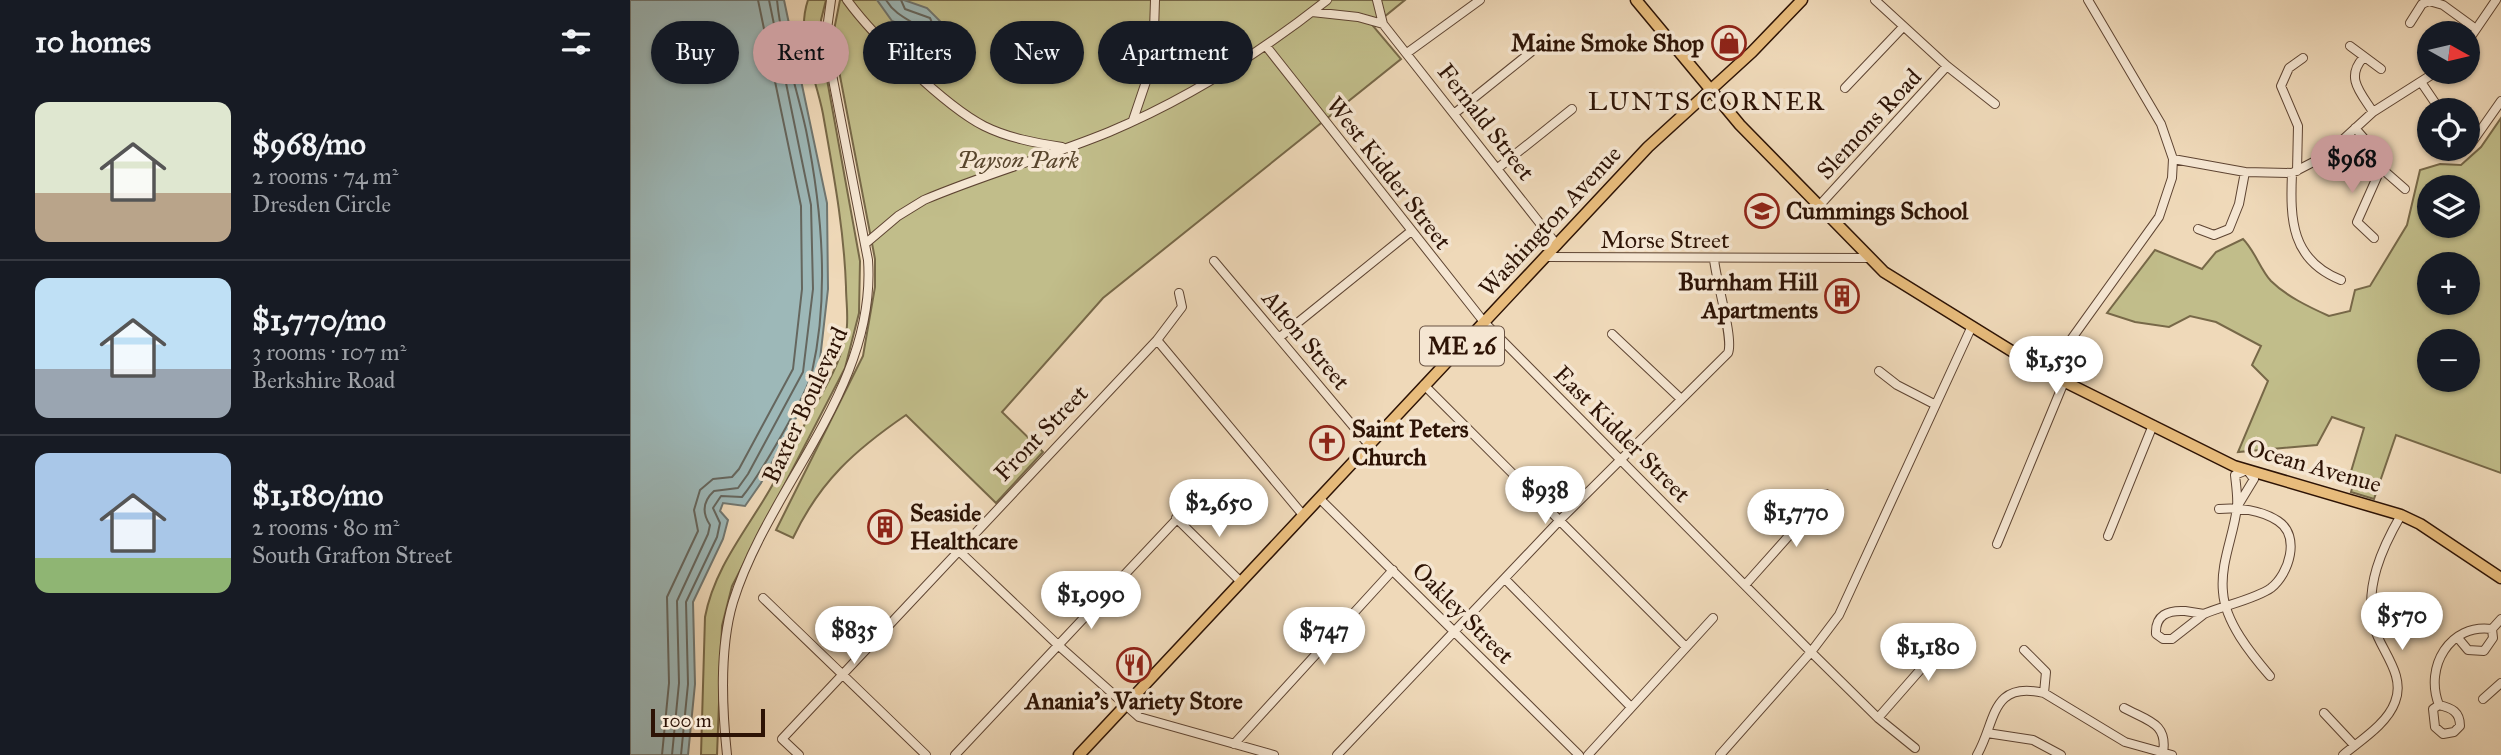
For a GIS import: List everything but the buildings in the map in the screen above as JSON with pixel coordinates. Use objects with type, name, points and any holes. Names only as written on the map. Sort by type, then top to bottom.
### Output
[{"type":"main road","name":"Ocean Avenue","points":[[1636,0],[1710,92],[1818,207],[1884,272],[2064,382],[2246,470],[2401,515],[2420,524],[2501,578]]},
{"type":"main road","name":"Washington Avenue","points":[[1079,755],[1648,147],[1710,92],[1802,0]]},
{"type":"street","name":"Baxter Boulevard","points":[[724,755],[725,647],[732,605],[745,570],[832,405],[858,345],[869,294],[865,244],[830,64],[827,29],[831,0]]},
{"type":"street","points":[[847,0],[873,33],[970,117],[1000,133],[1065,148]]},
{"type":"street","points":[[1133,120],[1153,61],[1155,0]]},
{"type":"street","points":[[865,244],[898,216],[925,200],[1065,148],[1133,120],[1192,91],[1266,46],[1327,0]]},
{"type":"street","name":"Fernald Street","points":[[1377,0],[1383,24],[1557,245]]},
{"type":"street","points":[[1407,53],[1480,0]]},
{"type":"street","points":[[1875,0],[1947,66],[1995,104]]},
{"type":"street","points":[[2046,373],[2159,217],[2169,191],[2173,159],[2161,124],[2088,0]]},
{"type":"street","points":[[2480,24],[2496,0]]},
{"type":"street","points":[[2410,23],[2422,5],[2429,1],[2443,5],[2464,21]]},
{"type":"street","points":[[1312,12],[1349,15],[1383,24]]},
{"type":"street","points":[[1844,88],[1903,27]]},
{"type":"street","name":"West Kidder Street","points":[[1266,46],[1410,232],[1484,322]]},
{"type":"street","points":[[2350,46],[2381,69]]},
{"type":"street","points":[[1455,113],[1531,52]]},
{"type":"street","points":[[2303,58],[2289,68],[2281,86],[2298,126],[2299,158],[2291,216],[2300,244],[2316,269],[2341,280]]},
{"type":"street","points":[[2363,58],[2354,70],[2354,78],[2373,112]]},
{"type":"street","name":"Slemons Road","points":[[1818,207],[1947,66]]},
{"type":"street","points":[[2173,159],[2245,172],[2295,172],[2325,156],[2373,112],[2418,84]]},
{"type":"street","points":[[2480,130],[2501,101]]},
{"type":"street","points":[[1498,168],[1572,109]]},
{"type":"street","points":[[2355,128],[2375,151],[2381,168],[2405,189]]},
{"type":"street","points":[[2374,238],[2357,222],[2381,168]]},
{"type":"street","points":[[2198,229],[2214,235],[2229,229],[2239,204],[2245,172]]},
{"type":"street","points":[[1280,337],[1410,232]]},
{"type":"street","name":"Morse Street","points":[[1546,257],[1868,258]]},
{"type":"street","points":[[1338,755],[1560,520],[1723,359],[1731,346],[1718,293],[1714,259]]},
{"type":"street","name":"Alton Street","points":[[1214,261],[1369,445]]},
{"type":"street","name":"Front Street","points":[[799,755],[782,738],[1157,340],[1182,307],[1179,293]]},
{"type":"street","name":"East Kidder Street","points":[[1484,322],[1811,652],[1878,718],[1915,748]]},
{"type":"street","points":[[1720,755],[1811,652],[1845,603],[1972,326]]},
{"type":"street","points":[[1612,334],[1681,399]]},
{"type":"street","points":[[1157,340],[1303,515]]},
{"type":"street","points":[[1879,371],[1897,385],[1934,404]]},
{"type":"street","points":[[1997,544],[2064,382]]},
{"type":"street","points":[[1424,385],[1686,647]]},
{"type":"street","points":[[2108,536],[2153,425]]},
{"type":"street","points":[[2237,507],[2254,479],[2246,470],[2235,475],[2237,507],[2223,572],[2225,605],[2247,646],[2270,676]]},
{"type":"street","points":[[954,755],[1207,486]]},
{"type":"street","points":[[1745,584],[1826,494]]},
{"type":"street","name":"Oakley Street","points":[[1319,498],[1579,755]]},
{"type":"street","points":[[2204,614],[2167,612],[2155,625],[2156,634],[2163,639],[2172,639],[2204,614],[2271,588],[2284,573],[2290,557],[2285,530],[2280,522],[2237,507],[2220,509]]},
{"type":"street","points":[[2343,755],[2383,720],[2396,700],[2398,681],[2375,629],[2371,593],[2383,553],[2401,515]]},
{"type":"street","points":[[1177,518],[1240,581]]},
{"type":"street","points":[[958,550],[1139,717],[1274,755]]},
{"type":"street","points":[[1234,744],[1393,570]]},
{"type":"street","points":[[1505,579],[1631,707]]},
{"type":"street","points":[[762,598],[926,755]]},
{"type":"street","points":[[1588,755],[1713,618]]},
{"type":"street","points":[[2440,705],[2435,685],[2438,659],[2449,643],[2471,629],[2492,629],[2501,619]]},
{"type":"street","points":[[1878,718],[1956,629]]},
{"type":"street","points":[[2458,638],[2468,650],[2484,651],[2493,638],[2492,629]]},
{"type":"street","points":[[2024,650],[2046,672],[2044,693]]},
{"type":"street","points":[[2483,699],[2501,683]]},
{"type":"street","points":[[1977,755],[1993,710],[2007,696],[2026,691],[2044,693],[2125,742],[2168,754],[2166,737],[2160,728],[2124,708]]},
{"type":"street","points":[[2324,713],[2354,746]]},
{"type":"street","points":[[1987,733],[2033,740],[2061,755]]},
{"type":"green space","points":[[808,0],[826,0],[821,21],[804,21]]},
{"type":"green space","name":"Payson Park","points":[[840,0],[1405,0],[1373,26],[1401,59],[1103,298],[1002,412],[1043,452],[996,503],[906,415],[855,454],[827,483],[793,538],[776,530],[863,356],[875,287],[875,259],[842,84],[849,84],[849,21],[836,21]]},
{"type":"green space","points":[[816,84],[828,84],[860,261],[859,313],[845,368],[732,586],[722,626],[717,755],[701,755],[705,617],[709,599],[723,567],[769,491],[828,383],[841,354],[847,328],[845,265],[838,200]]},
{"type":"green space","points":[[2501,118],[2501,473],[2396,435],[2374,499],[2351,492],[2354,482],[2350,475],[2364,428],[2332,417],[2317,445],[2238,452],[2268,381],[2252,365],[2261,346],[2216,322],[2190,316],[2169,327],[2135,322],[2107,313],[2155,250],[2202,269],[2216,252],[2243,239],[2267,276],[2284,292],[2329,316],[2350,311],[2355,290],[2370,286],[2407,225],[2417,183],[2417,238],[2480,238],[2480,175],[2419,175],[2420,170],[2440,164],[2461,165],[2465,161],[2480,161],[2480,148]]},
{"type":"water","points":[[630,0],[784,0],[788,21],[753,21],[753,84],[802,84],[827,203],[828,289],[818,377],[761,483],[745,506],[723,503],[720,511],[728,520],[723,539],[693,602],[695,684],[688,755],[630,755]]},
{"type":"water","points":[[877,0],[904,0],[927,8],[940,21],[892,21]]},
{"type":"place","name":"Maine Smoke Shop","points":[[1729,43]]},
{"type":"place","name":"Cummings School","points":[[1762,211]]},
{"type":"place","name":"Burnham Hill Apartments","points":[[1842,296]]},
{"type":"place","name":"Saint Peters Church","points":[[1327,443]]},
{"type":"place","name":"Seaside Healthcare","points":[[885,527]]},
{"type":"place","name":"Anania's Variety Store","points":[[1134,665]]},
{"type":"district","name":"LUNTS CORNER","points":[[1707,101]]}]
